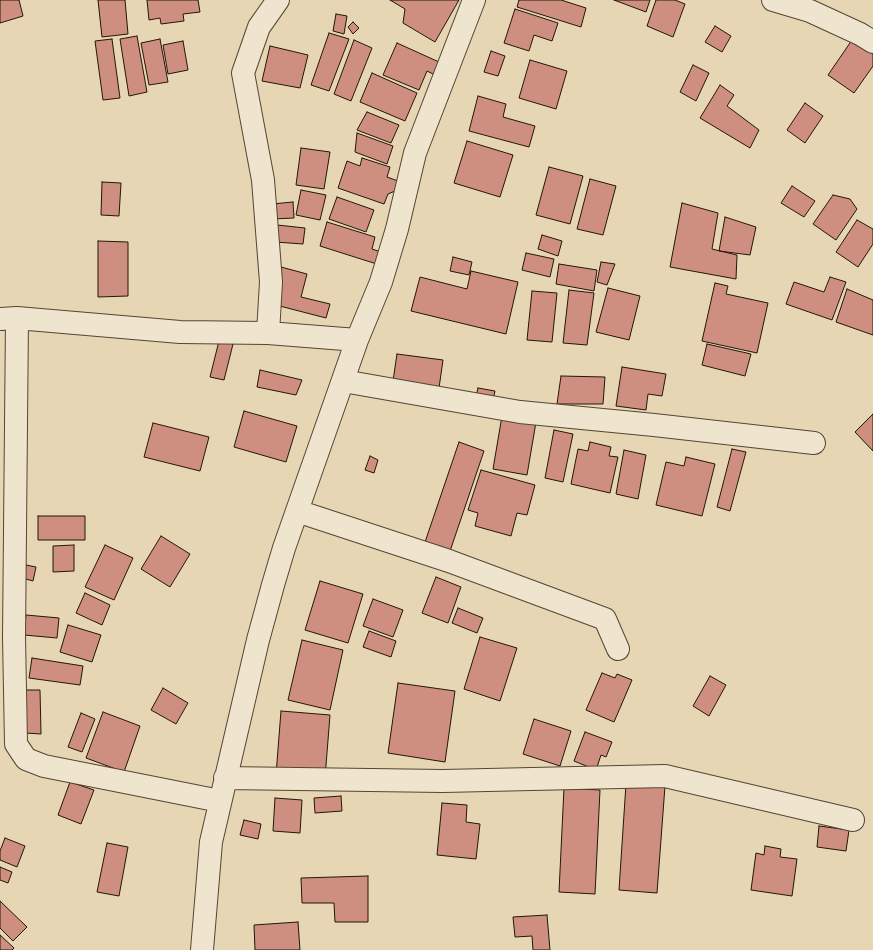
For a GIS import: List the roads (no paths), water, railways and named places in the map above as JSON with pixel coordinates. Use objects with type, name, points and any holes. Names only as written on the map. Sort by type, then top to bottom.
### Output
[{"type":"street","points":[[268,333],[271,282],[263,180],[243,73],[259,27],[278,0]]},
{"type":"street","points":[[202,950],[211,842],[225,778],[271,592],[284,548],[357,340],[381,282],[397,229],[415,153],[474,0]]},
{"type":"street","points":[[773,0],[810,11],[860,34],[873,42]]},
{"type":"street","points":[[220,801],[44,766],[26,759],[16,744],[9,319],[180,332],[268,333],[357,340]]},
{"type":"street","points":[[343,380],[520,412],[814,443]]},
{"type":"street","points":[[298,511],[449,561],[605,618],[618,648]]},
{"type":"street","points":[[225,778],[443,781],[665,776],[852,820]]}]
